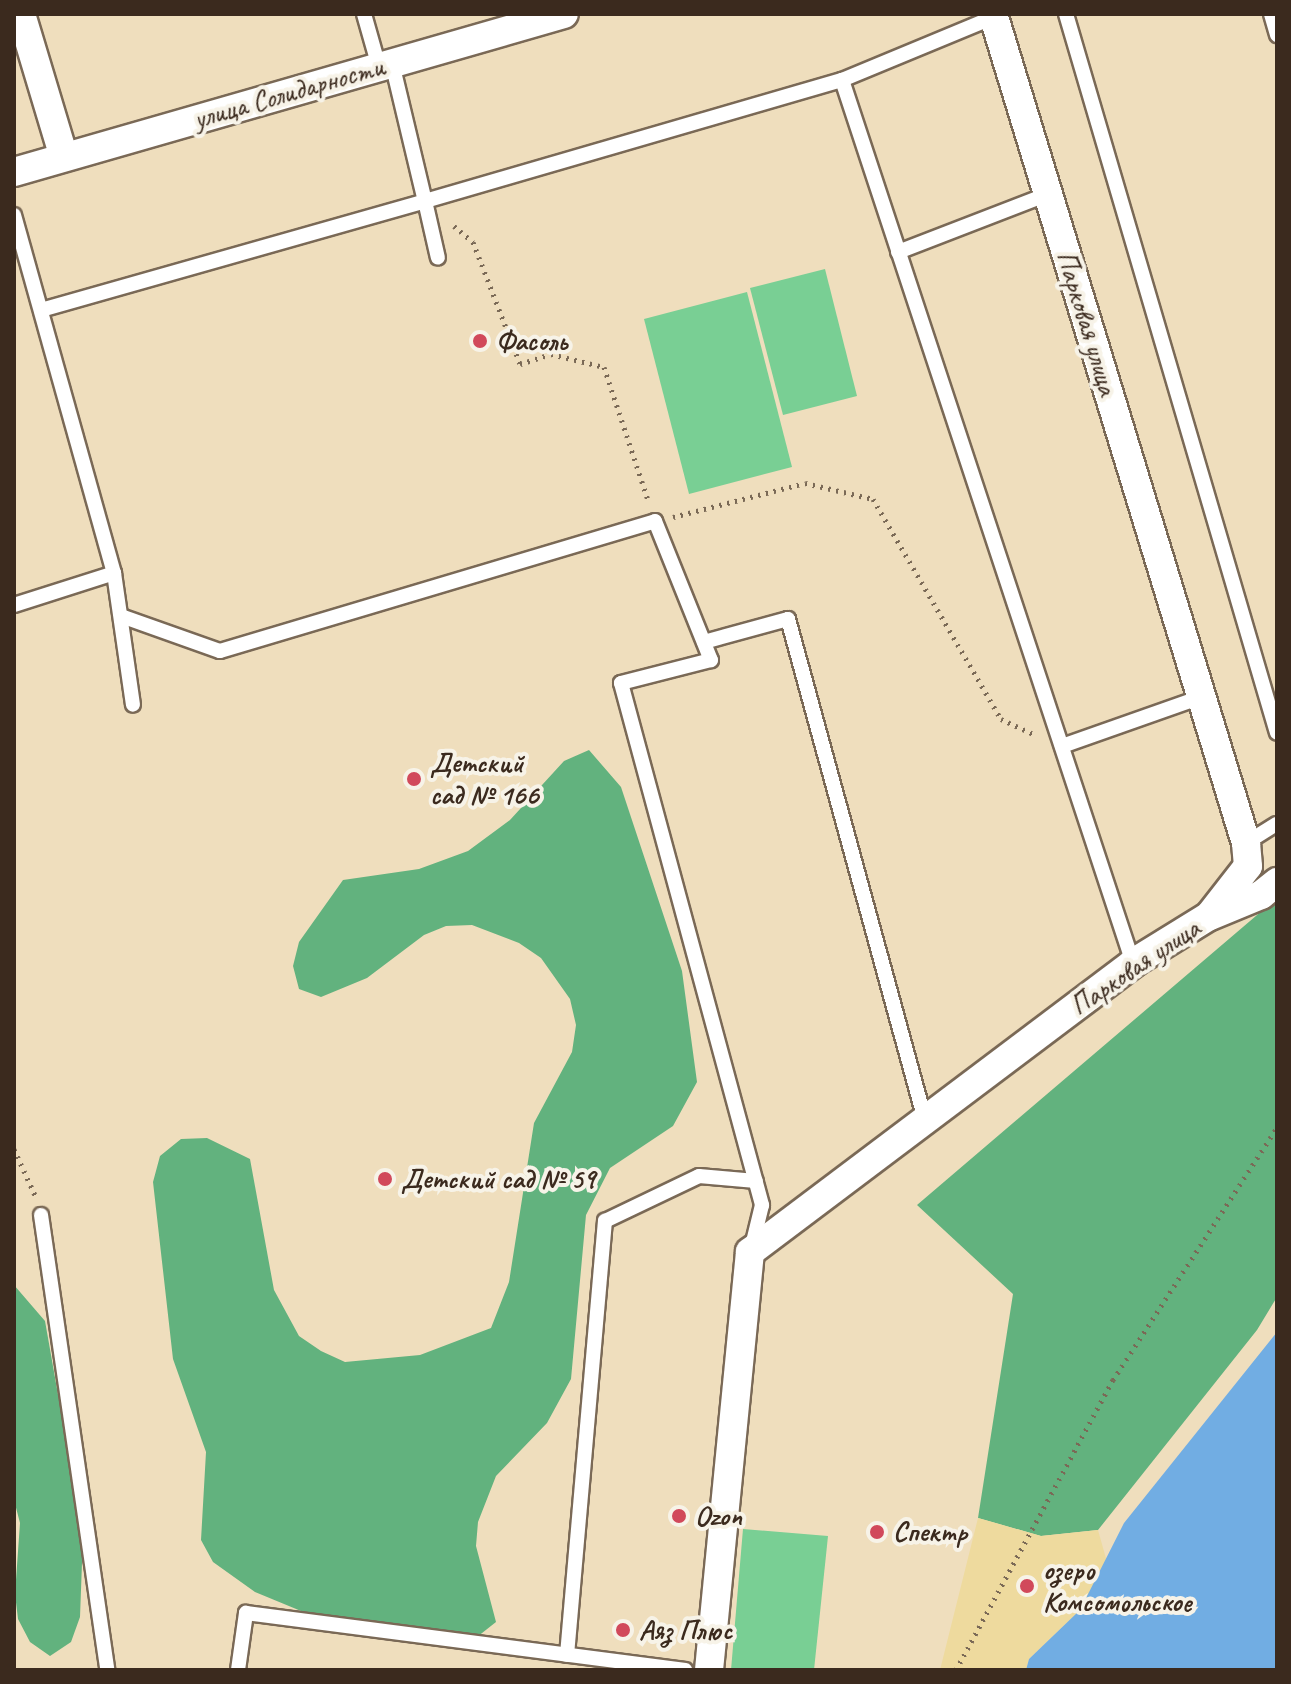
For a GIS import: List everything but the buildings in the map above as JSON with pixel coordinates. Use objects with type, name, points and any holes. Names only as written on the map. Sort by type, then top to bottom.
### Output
[{"type":"street","points":[[21,14],[64,157]]},
{"type":"street","name":"улица Солидарности","points":[[14,172],[564,14]]},
{"type":"street","name":"Парковая улица","points":[[750,1252],[1133,963],[1209,916],[1248,866],[1246,843],[994,15]]},
{"type":"street","points":[[1209,916],[1261,895],[1277,882]]},
{"type":"street","points":[[709,1670],[750,1252]]},
{"type":"lane","points":[[364,14],[386,65],[438,258]]},
{"type":"lane","points":[[1066,14],[1277,733]]},
{"type":"lane","points":[[1271,14],[1277,35]]},
{"type":"lane","points":[[41,310],[842,80],[994,15]]},
{"type":"lane","points":[[842,80],[1133,963]]},
{"type":"lane","points":[[898,252],[1048,194]]},
{"type":"lane","points":[[14,215],[114,573],[133,705]]},
{"type":"lane","points":[[121,616],[220,651],[655,521],[711,660],[621,683],[762,1205],[750,1252]]},
{"type":"lane","points":[[14,605],[114,573]]},
{"type":"lane","points":[[704,642],[788,619],[925,1120]]},
{"type":"lane","points":[[1062,746],[1201,697]]},
{"type":"lane","points":[[1246,843],[1277,824]]},
{"type":"lane","points":[[567,1655],[605,1221],[699,1176],[756,1181]]},
{"type":"lane","points":[[41,1215],[107,1670]]},
{"type":"lane","points":[[238,1670],[246,1613],[685,1670]]},
{"type":"path","points":[[425,201],[473,242],[520,364],[551,354],[604,367],[655,521],[805,483],[873,499],[1001,719],[1062,746]]},
{"type":"path","points":[[956,1670],[1113,1380],[1277,1127]]},
{"type":"path","points":[[14,1149],[41,1215]]},
{"type":"green space","points":[[825,269],[857,396],[783,415],[750,288]]},
{"type":"green space","points":[[747,292],[792,467],[689,494],[644,319]]},
{"type":"green space","points":[[589,750],[621,787],[682,971],[697,1082],[673,1126],[610,1168],[586,1215],[571,1379],[547,1423],[496,1476],[478,1522],[476,1546],[496,1622],[477,1637],[452,1638],[301,1611],[255,1592],[213,1562],[201,1540],[206,1452],[173,1359],[153,1182],[160,1156],[181,1139],[207,1138],[250,1159],[274,1290],[299,1336],[321,1351],[345,1362],[420,1355],[491,1328],[509,1282],[534,1123],[572,1052],[576,1025],[570,999],[541,958],[519,943],[472,925],[446,926],[424,935],[367,978],[321,997],[299,989],[293,966],[299,942],[343,880],[419,869],[468,851],[510,820],[564,761]]},
{"type":"green space","points":[[1277,898],[1277,1297],[1257,1330],[1098,1530],[1041,1536],[978,1518],[1013,1294],[917,1205]]},
{"type":"green space","points":[[14,1285],[45,1321],[83,1536],[80,1617],[71,1642],[50,1656],[30,1642],[18,1619],[15,1594],[20,1523],[14,1500]]},
{"type":"green space","points":[[743,1529],[828,1536],[814,1670],[731,1670]]},
{"type":"sand","name":"озеро Комсомольское","points":[[978,1518],[1041,1536],[1098,1530],[1107,1562],[1080,1610],[1029,1659],[1026,1670],[940,1670]]},
{"type":"water","name":"озеро Комсомольское","points":[[1277,1332],[1277,1670],[1026,1670],[1029,1659],[1080,1610],[1124,1523]]},
{"type":"place","name":"Фасоль","points":[[480,341]]},
{"type":"place","name":"Детский сад № 166","points":[[414,779]]},
{"type":"place","name":"Детский сад № 59","points":[[385,1179]]},
{"type":"place","name":"Ozon","points":[[679,1516]]},
{"type":"place","name":"Спектр","points":[[877,1532]]},
{"type":"place","name":"озеро Комсомольское","points":[[1027,1586]]},
{"type":"place","name":"Аяз Плюс","points":[[623,1630]]}]
